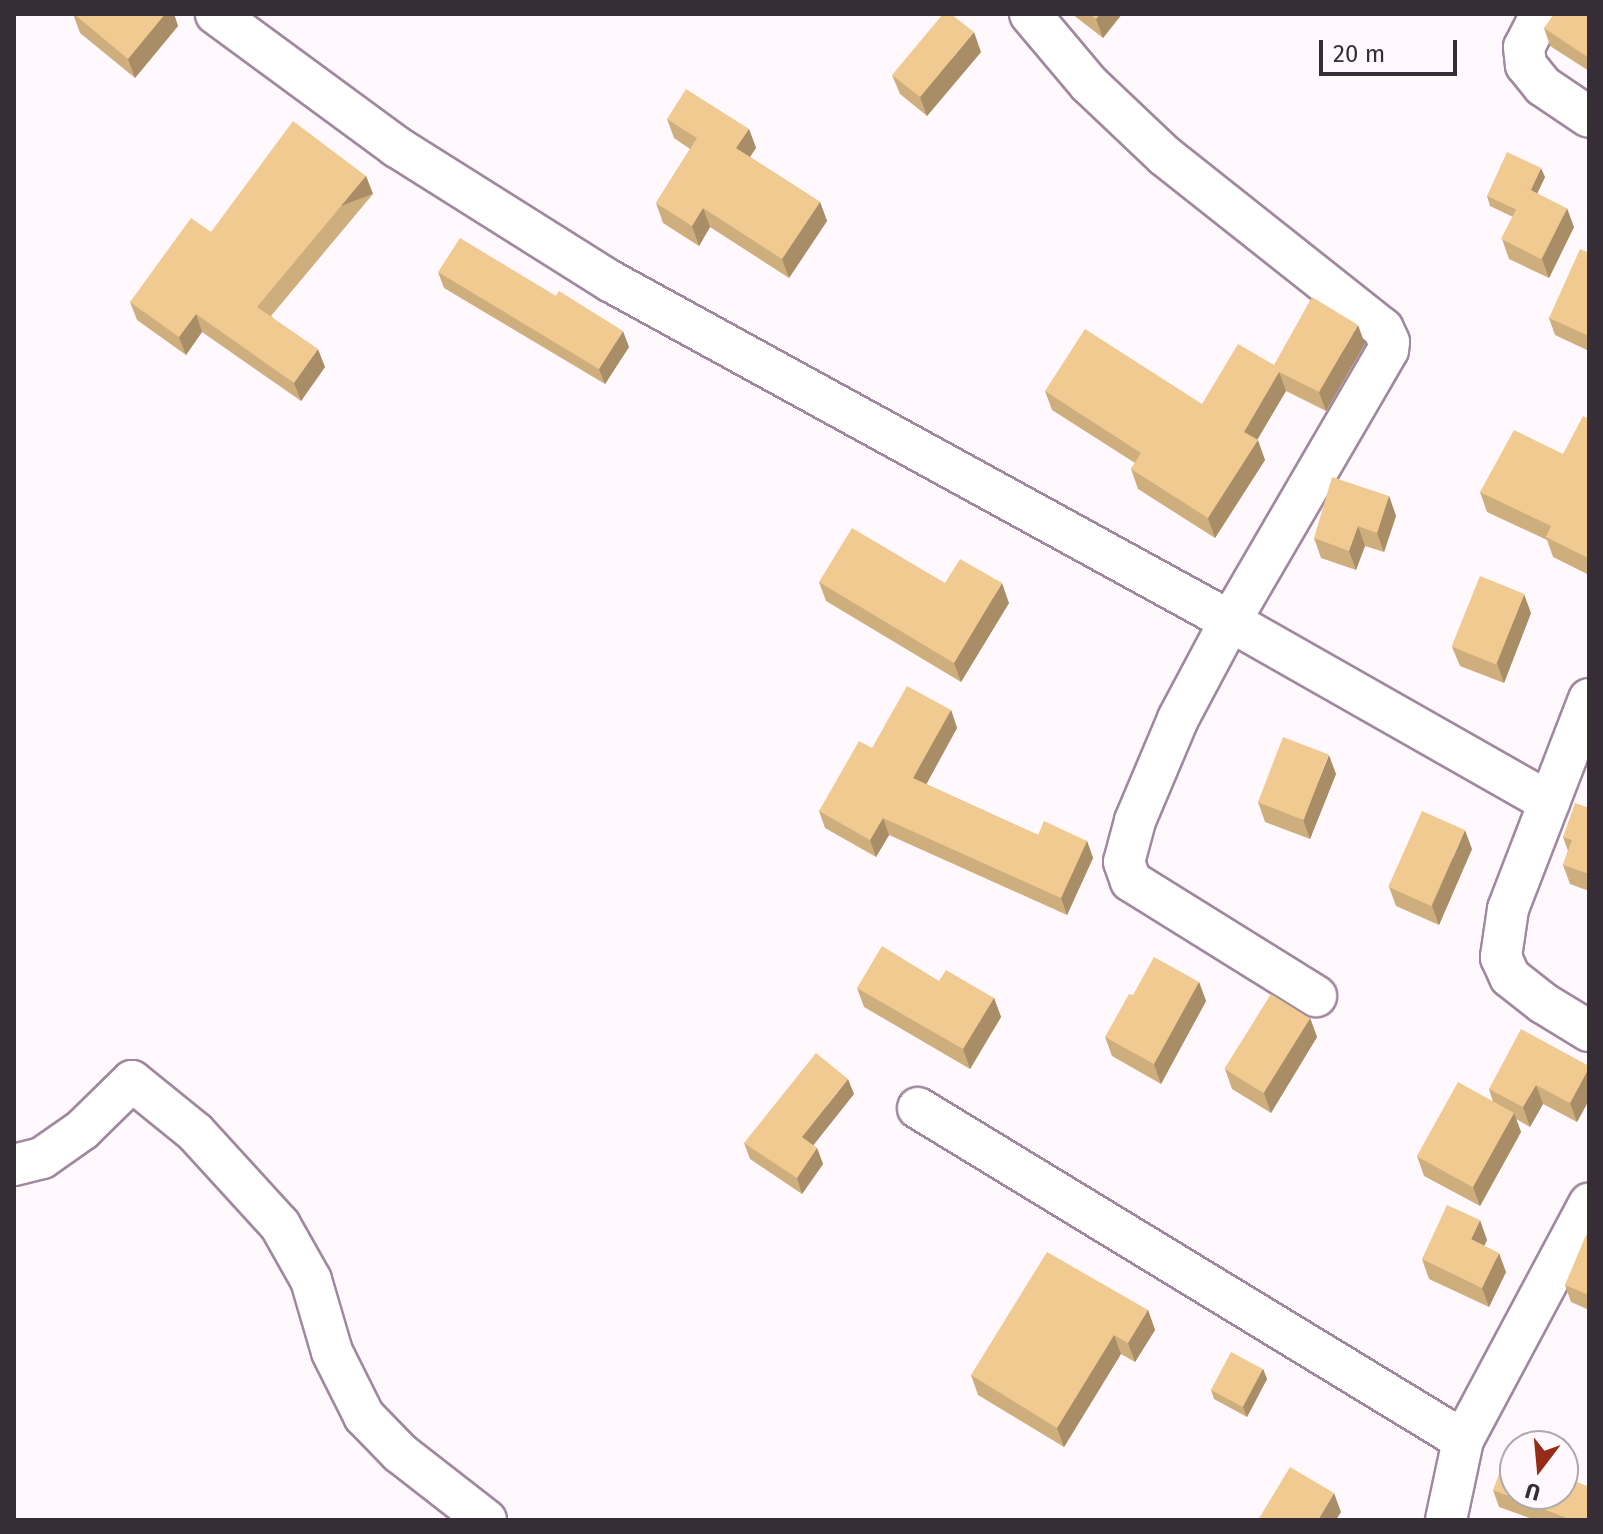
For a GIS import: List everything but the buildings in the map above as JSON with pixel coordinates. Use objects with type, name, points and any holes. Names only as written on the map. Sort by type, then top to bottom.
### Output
[{"type":"street","points":[[1030,14],[1089,84],[1165,156],[1383,329],[1389,342],[1388,350],[1230,621],[1178,719],[1135,821],[1125,870],[1131,881],[1316,996]]},
{"type":"street","points":[[1541,14],[1526,39],[1526,65],[1543,86],[1589,117]]},
{"type":"street","points":[[229,17],[397,147],[610,281],[1230,621],[1549,802]]},
{"type":"street","points":[[1589,699],[1508,909],[1501,957],[1510,977],[1543,1003],[1589,1031]]},
{"type":"street","points":[[14,1165],[42,1158],[82,1130],[132,1081],[195,1132],[280,1225],[311,1280],[332,1352],[364,1416],[400,1453],[486,1520]]},
{"type":"street","points":[[918,1108],[1463,1440]]},
{"type":"street","points":[[1446,1520],[1463,1440],[1589,1204]]}]
